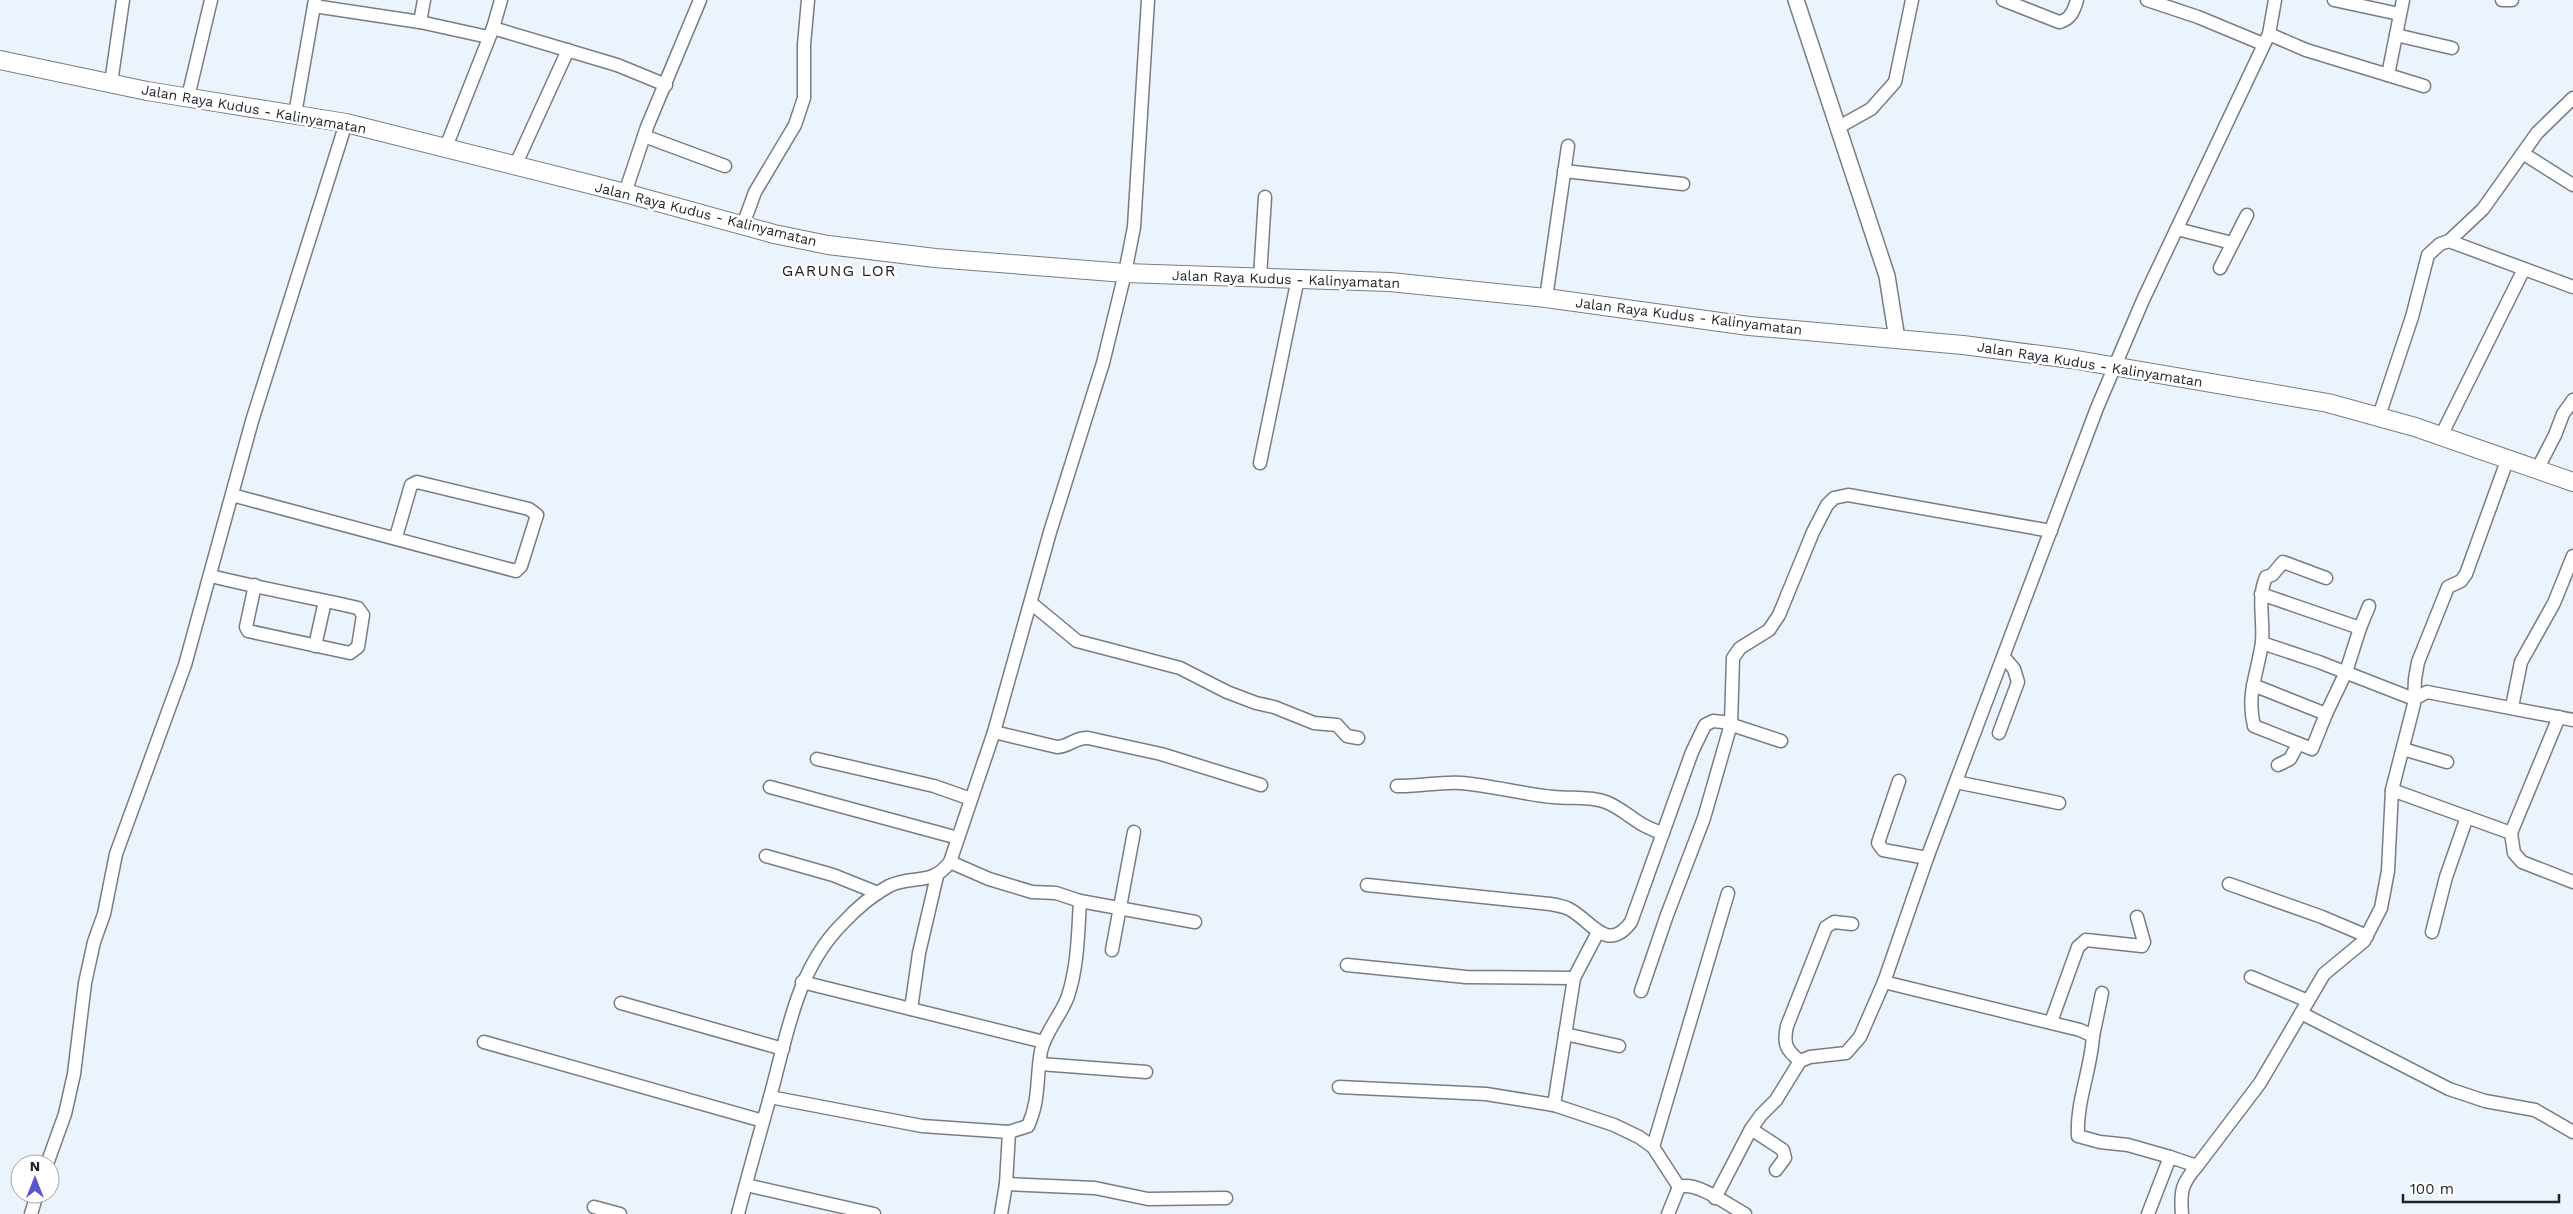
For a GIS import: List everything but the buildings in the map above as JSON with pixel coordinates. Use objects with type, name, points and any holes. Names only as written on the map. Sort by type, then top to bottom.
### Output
[{"type":"main road","name":"Jalan Raya Kudus - Kalinyamatan","points":[[0,60],[111,83],[346,124],[446,147],[806,242],[935,258],[1125,273],[1390,282],[1546,298],[1758,327],[2024,352],[2115,365],[2287,395],[2379,416],[2538,468],[2573,482]]},
{"type":"street","points":[[111,83],[123,0]]},
{"type":"street","points":[[188,97],[211,0]]},
{"type":"street","points":[[420,22],[424,0]]},
{"type":"street","points":[[446,147],[490,32],[500,0]]},
{"type":"street","points":[[625,193],[644,136],[700,0]]},
{"type":"street","points":[[743,225],[763,177],[795,124],[804,98],[804,45],[808,0]]},
{"type":"street","points":[[911,1009],[920,946],[937,876],[950,862],[994,732],[1050,532],[1103,362],[1125,273],[1134,228],[1148,0]]},
{"type":"street","points":[[1796,0],[1886,276],[1897,339]]},
{"type":"street","points":[[1837,128],[1871,109],[1895,82],[1912,0]]},
{"type":"street","points":[[2002,0],[2058,22],[2066,21],[2078,0]]},
{"type":"street","points":[[2147,0],[2266,39],[2424,86]]},
{"type":"street","points":[[1715,1198],[1751,1129],[1761,1115],[1776,1100],[1800,1061],[1810,1057],[1842,1054],[1850,1051],[1860,1037],[1884,982],[1927,858],[2082,446],[2115,365],[2266,39],[2276,0]]},
{"type":"street","points":[[2334,0],[2399,14]]},
{"type":"street","points":[[2388,75],[2403,0]]},
{"type":"street","points":[[2502,0],[2512,0]]},
{"type":"street","points":[[295,114],[315,3],[420,22],[490,32],[568,50],[617,65],[666,85]]},
{"type":"street","points":[[2396,35],[2452,48]]},
{"type":"street","points":[[515,166],[568,50]]},
{"type":"street","points":[[2379,416],[2412,316],[2428,255],[2440,244],[2449,241],[2483,209],[2524,154],[2537,133],[2571,104]]},
{"type":"street","points":[[51,1154],[65,1114],[74,1074],[85,983],[94,942],[104,914],[116,854],[185,665],[211,576],[258,398],[346,124]]},
{"type":"street","points":[[644,136],[726,166]]},
{"type":"street","points":[[1546,298],[1568,146]]},
{"type":"street","points":[[2524,154],[2573,185]]},
{"type":"street","points":[[1564,171],[1683,184]]},
{"type":"street","points":[[1260,277],[1265,197]]},
{"type":"street","points":[[2220,268],[2247,215]]},
{"type":"street","points":[[2178,229],[2232,243]]},
{"type":"street","points":[[2449,241],[2573,287]]},
{"type":"street","points":[[2441,436],[2524,269]]},
{"type":"street","points":[[1260,463],[1298,278]]},
{"type":"street","points":[[2538,468],[2555,435],[2563,414],[2573,400]]},
{"type":"street","points":[[2182,1214],[2181,1198],[2185,1181],[2260,1083],[2330,967],[2359,946],[2367,936],[2381,908],[2386,890],[2392,790],[2414,699],[2418,662],[2449,584],[2461,580],[2466,574],[2508,458]]},
{"type":"street","points":[[232,495],[396,537],[516,571],[521,566],[538,515],[529,509],[417,482],[411,486],[396,537]]},
{"type":"street","points":[[1641,991],[1666,915],[1704,818],[1731,724],[1733,658],[1740,648],[1769,630],[1780,615],[1813,532],[1827,505],[1834,498],[1848,495],[2051,531]]},
{"type":"street","points":[[2512,708],[2521,662],[2554,603],[2573,556]]},
{"type":"street","points":[[2326,578],[2284,562],[2272,574],[2266,577],[2261,594],[2262,643],[2250,699],[2254,726],[2312,749],[2346,672],[2368,606]]},
{"type":"street","points":[[211,576],[255,585],[361,610],[363,615],[358,647],[350,653],[246,630],[255,585]]},
{"type":"street","points":[[2261,594],[2360,628]]},
{"type":"street","points":[[315,646],[325,601]]},
{"type":"street","points":[[1031,603],[1077,641],[1180,668],[1227,692],[1314,723],[1337,725],[1347,736],[1358,738]]},
{"type":"street","points":[[2262,643],[2346,672],[2414,699]]},
{"type":"street","points":[[2000,733],[2018,682],[2014,668],[2004,657]]},
{"type":"street","points":[[2253,685],[2326,714]]},
{"type":"street","points":[[2414,699],[2426,692],[2573,720]]},
{"type":"street","points":[[2558,718],[2511,833],[2514,853],[2522,862],[2573,882]]},
{"type":"street","points":[[1367,885],[1550,904],[1570,909],[1598,932],[1607,936],[1617,935],[1625,930],[1631,922],[1699,735],[1705,725],[1713,721],[1731,724],[1781,741]]},
{"type":"street","points":[[994,732],[1057,746],[1067,745],[1076,739],[1088,738],[1177,759],[1261,785]]},
{"type":"street","points":[[2278,766],[2290,759],[2298,744]]},
{"type":"street","points":[[2403,749],[2447,762]]},
{"type":"street","points":[[817,760],[934,786],[971,799]]},
{"type":"street","points":[[1899,781],[1878,843],[1879,847],[1927,858]]},
{"type":"street","points":[[1397,786],[1460,782],[1552,797],[1593,799],[1606,802],[1647,829],[1663,833]]},
{"type":"street","points":[[1956,782],[2058,803]]},
{"type":"street","points":[[770,787],[958,838]]},
{"type":"street","points":[[2392,790],[2511,833]]},
{"type":"street","points":[[2432,932],[2446,877],[2467,817]]},
{"type":"street","points":[[1112,950],[1134,832]]},
{"type":"street","points":[[766,856],[833,875],[878,894]]},
{"type":"street","points":[[950,862],[989,879],[1032,892],[1056,893],[1080,900],[1195,922]]},
{"type":"street","points":[[738,1214],[802,982],[814,960],[841,924],[878,894],[903,881],[937,876]]},
{"type":"street","points":[[2229,884],[2332,921],[2367,936]]},
{"type":"street","points":[[1653,1147],[1728,894]]},
{"type":"street","points":[[770,1097],[922,1126],[1009,1132],[1028,1126],[1038,1094],[1044,1042],[1068,994],[1078,949],[1080,900]]},
{"type":"street","points":[[2051,1022],[2078,947],[2086,940],[2142,946],[2144,942],[2137,917]]},
{"type":"street","points":[[1800,1061],[1788,1052],[1783,1041],[1786,1026],[1826,926],[1834,922],[1852,924]]},
{"type":"street","points":[[1554,1105],[1574,978],[1598,932]]},
{"type":"street","points":[[1347,965],[1466,977],[1574,978]]},
{"type":"street","points":[[2251,978],[2308,1001]]},
{"type":"street","points":[[802,982],[1044,1042]]},
{"type":"street","points":[[1884,982],[2051,1022],[2093,1036]]},
{"type":"street","points":[[2102,993],[2093,1036],[2091,1060],[2079,1112],[2078,1136],[2100,1142],[2128,1145],[2196,1165]]},
{"type":"street","points":[[621,1003],[783,1049]]},
{"type":"street","points":[[2301,1013],[2341,1036],[2449,1089],[2485,1101],[2535,1110],[2573,1132]]},
{"type":"street","points":[[1565,1034],[1619,1046]]},
{"type":"street","points":[[484,1042],[763,1122]]},
{"type":"street","points":[[1040,1064],[1146,1072]]},
{"type":"street","points":[[1339,1087],[1486,1094],[1554,1105],[1621,1127],[1653,1147],[1679,1187]]},
{"type":"street","points":[[1751,1129],[1783,1150],[1785,1158],[1776,1170]]},
{"type":"street","points":[[1001,1214],[1006,1184],[1009,1132]]},
{"type":"street","points":[[2148,1214],[2175,1158]]},
{"type":"street","points":[[1006,1184],[1095,1188],[1148,1199],[1226,1198]]},
{"type":"street","points":[[746,1185],[874,1214]]},
{"type":"street","points":[[1679,1187],[1695,1187],[1745,1214]]},
{"type":"street","points":[[1668,1214],[1679,1187]]},
{"type":"street","points":[[594,1207],[620,1214]]},
{"type":"district","name":"GARUNG LOR","points":[[839,270]]}]
